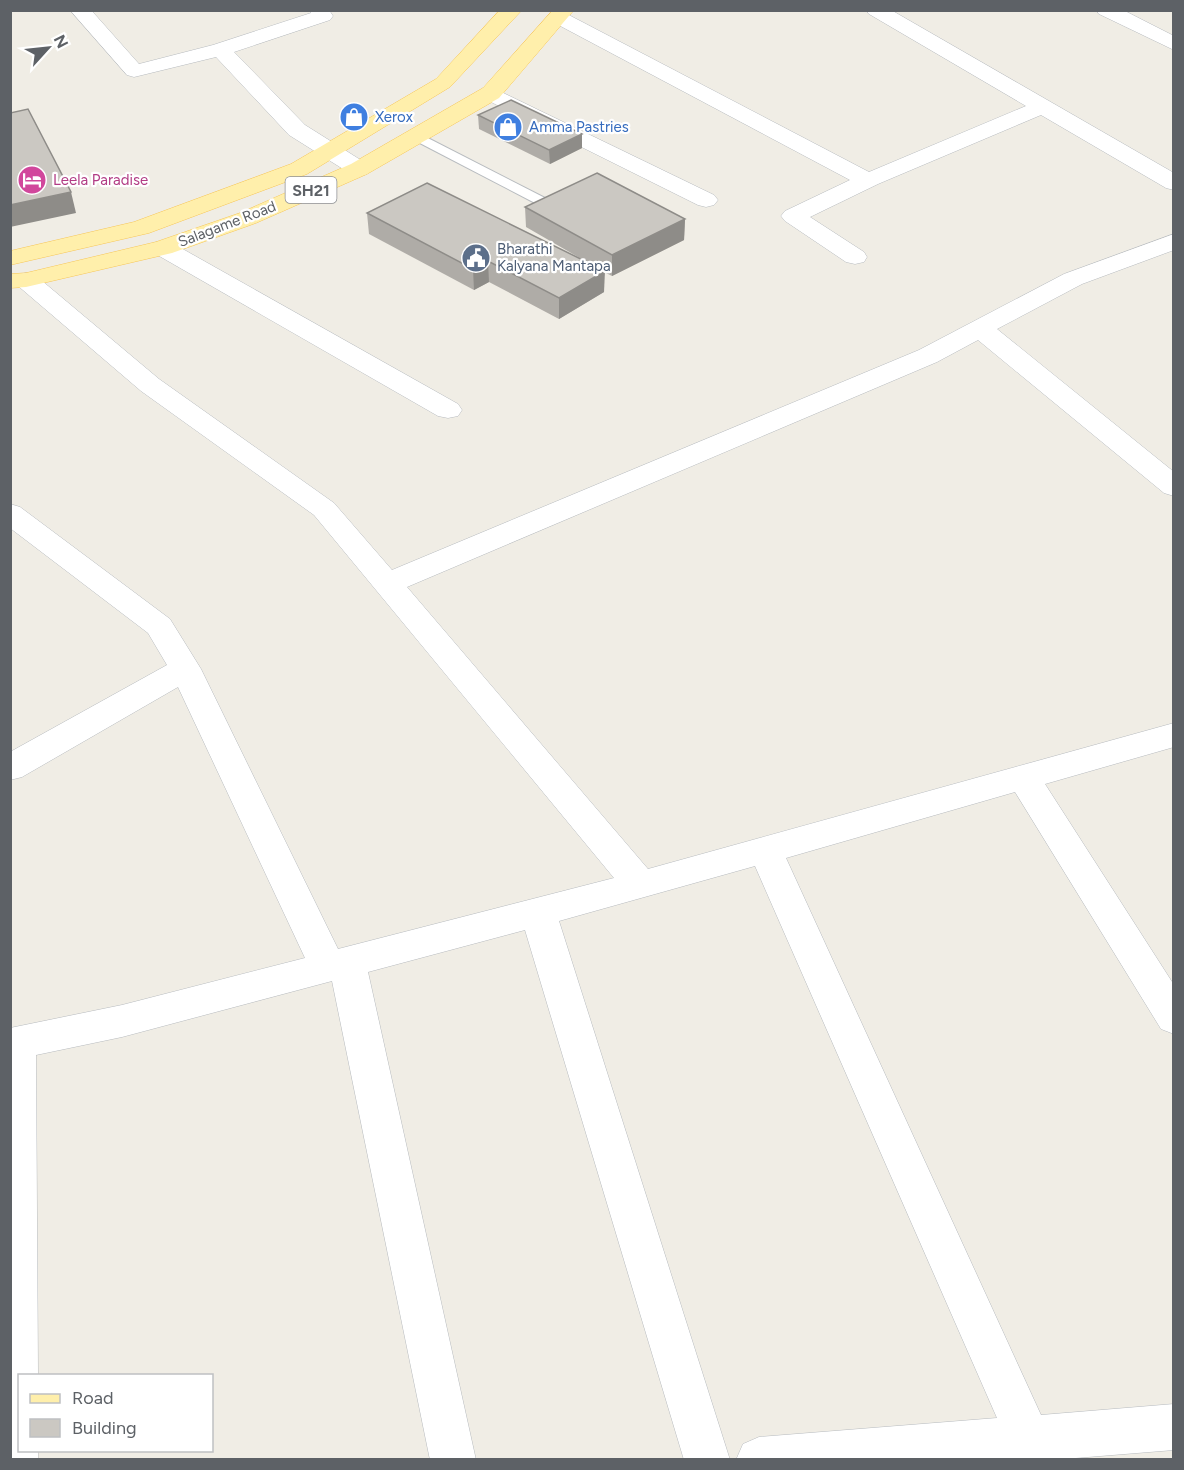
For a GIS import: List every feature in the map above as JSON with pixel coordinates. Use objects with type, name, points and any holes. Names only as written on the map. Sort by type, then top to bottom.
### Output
[{"type":"main road","points":[[16,273],[299,169],[443,83],[513,10]]},
{"type":"main road","name":"Salagame Road","points":[[16,273],[164,248],[248,218],[359,169],[491,93],[561,14]]},
{"type":"street","points":[[80,10],[134,71],[220,50],[327,12]]},
{"type":"street","points":[[876,10],[1173,183]]},
{"type":"street","points":[[1106,10],[1173,44]]},
{"type":"street","points":[[561,14],[851,172],[870,179]]},
{"type":"street","points":[[220,50],[297,130],[359,169]]},
{"type":"street","points":[[491,93],[706,200]]},
{"type":"street","points":[[855,256],[793,216],[870,179],[1044,106]]},
{"type":"street","points":[[386,584],[928,356],[1073,279],[1173,241]]},
{"type":"street","points":[[164,248],[448,410]]},
{"type":"street","points":[[16,273],[150,385],[324,509],[641,885]]},
{"type":"street","points":[[981,329],[1173,487]]},
{"type":"street","points":[[10,513],[159,626],[185,669],[338,964],[453,1460]]},
{"type":"street","points":[[11,766],[185,669]]},
{"type":"street","points":[[15,1460],[14,1043],[122,1021],[641,885],[1173,735]]},
{"type":"street","points":[[1023,777],[1173,1018]]},
{"type":"street","points":[[765,850],[1028,1437]]},
{"type":"street","points":[[538,912],[707,1460]]},
{"type":"street","points":[[759,1460],[1028,1437],[1078,1446],[1173,1427]]},
{"type":"lane","points":[[418,137],[541,201]]},
{"type":"building","points":[[511,100],[582,134],[549,150],[478,115]]},
{"type":"building","points":[[28,109],[71,192],[10,205],[10,113]]},
{"type":"building","points":[[597,173],[685,219],[612,255],[525,207]]},
{"type":"building","points":[[427,183],[605,271],[559,298],[488,261],[473,269],[367,213]]},
{"type":"place","name":"Xerox","points":[[354,117]]},
{"type":"place","name":"Amma Pastries","points":[[508,127]]},
{"type":"place","name":"Leela Paradise","points":[[32,180]]},
{"type":"place","name":"Bharathi Kalyana Mantapa","points":[[476,258]]}]
